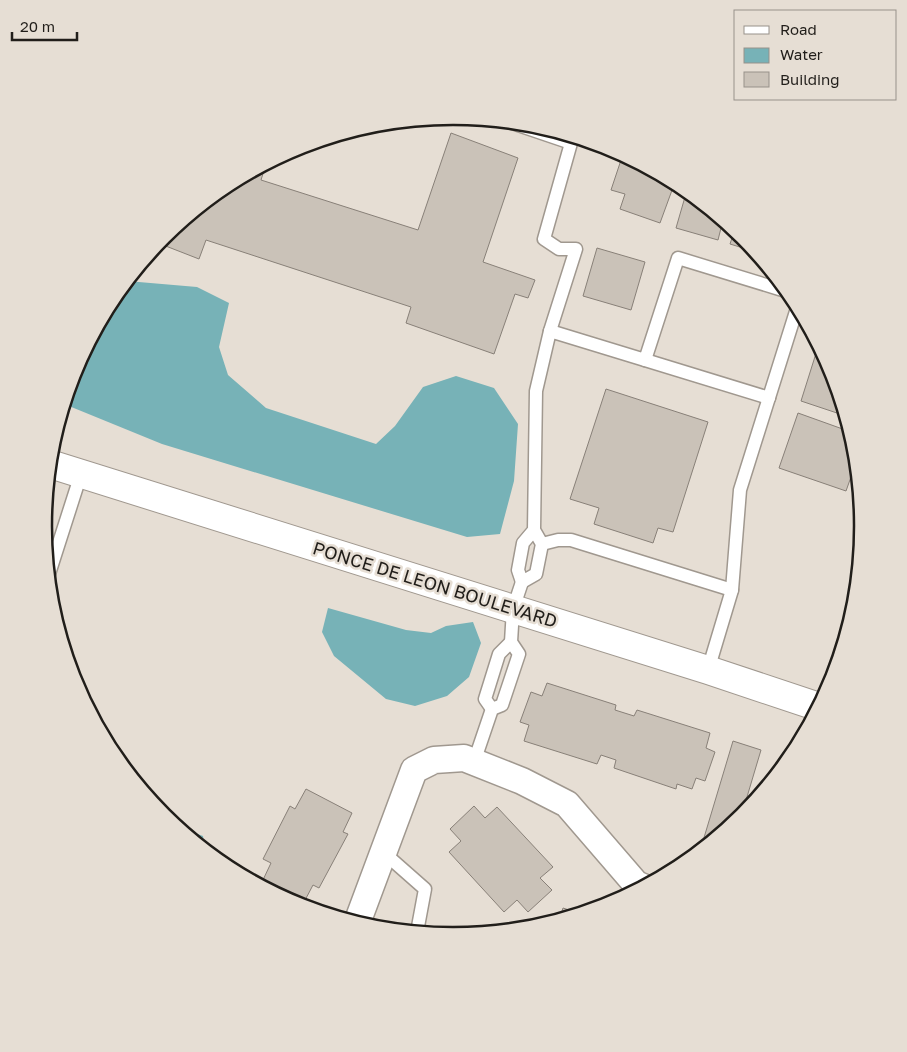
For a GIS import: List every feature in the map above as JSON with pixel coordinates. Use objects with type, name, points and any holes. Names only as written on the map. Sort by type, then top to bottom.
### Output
[{"type":"street","name":"PONCE DE LEON BOULEVARD","points":[[57,466],[708,670],[812,705]]},
{"type":"street","points":[[360,915],[414,770],[434,760],[464,758],[522,781],[567,804],[636,883]]},
{"type":"lane","points":[[522,582],[536,574],[542,544],[534,530],[536,391],[550,331],[576,250],[559,249],[544,239],[571,143],[569,142]]},
{"type":"lane","points":[[646,360],[678,258],[776,288]]},
{"type":"lane","points":[[708,670],[732,590],[740,490],[795,316]]},
{"type":"lane","points":[[550,331],[769,398]]},
{"type":"lane","points":[[54,557],[81,474]]},
{"type":"lane","points":[[474,762],[492,709],[502,704],[519,654],[511,642],[513,609],[522,582],[518,570],[523,543],[534,530]]},
{"type":"lane","points":[[542,544],[558,540],[571,540],[732,590]]},
{"type":"lane","points":[[492,709],[485,699],[499,654],[511,642]]},
{"type":"lane","points":[[383,852],[425,890],[418,925]]},
{"type":"water","points":[[135,282],[197,287],[229,303],[219,347],[228,375],[266,408],[376,444],[395,426],[423,387],[456,376],[494,388],[518,424],[514,481],[500,534],[467,537],[162,444],[71,407],[83,373],[106,325]]},
{"type":"water","points":[[328,608],[406,630],[431,633],[446,626],[473,622],[481,643],[469,677],[447,696],[415,706],[386,699],[334,656],[322,632]]},
{"type":"building","points":[[451,133],[518,158],[483,262],[535,280],[528,298],[515,294],[494,354],[406,323],[411,307],[206,240],[199,259],[166,246],[209,208],[263,173],[261,180],[418,230]]},
{"type":"building","points":[[620,162],[672,190],[660,223],[620,209],[625,194],[611,190]]},
{"type":"building","points":[[684,199],[721,228],[718,240],[676,228]]},
{"type":"building","points":[[732,238],[742,248],[730,244]]},
{"type":"building","points":[[597,248],[645,262],[631,310],[583,296]]},
{"type":"building","points":[[816,355],[838,413],[801,401]]},
{"type":"building","points":[[606,389],[708,422],[673,532],[658,528],[653,543],[594,524],[599,508],[570,499]]},
{"type":"building","points":[[798,413],[843,429],[851,476],[846,491],[779,468]]},
{"type":"building","points":[[547,683],[616,705],[615,710],[634,716],[637,710],[710,733],[706,748],[715,752],[705,781],[696,778],[692,789],[677,784],[676,789],[614,768],[616,760],[601,755],[597,764],[524,741],[529,725],[520,722],[531,692],[542,696]]},
{"type":"building","points":[[733,741],[761,750],[746,800],[704,839]]},
{"type":"building","points":[[306,789],[352,813],[343,832],[348,834],[319,888],[313,885],[306,898],[263,879],[271,863],[263,859],[290,806],[295,809]]},
{"type":"building","points":[[474,806],[485,818],[497,807],[553,867],[540,878],[552,890],[528,912],[517,900],[504,912],[449,852],[461,841],[450,829]]}]
